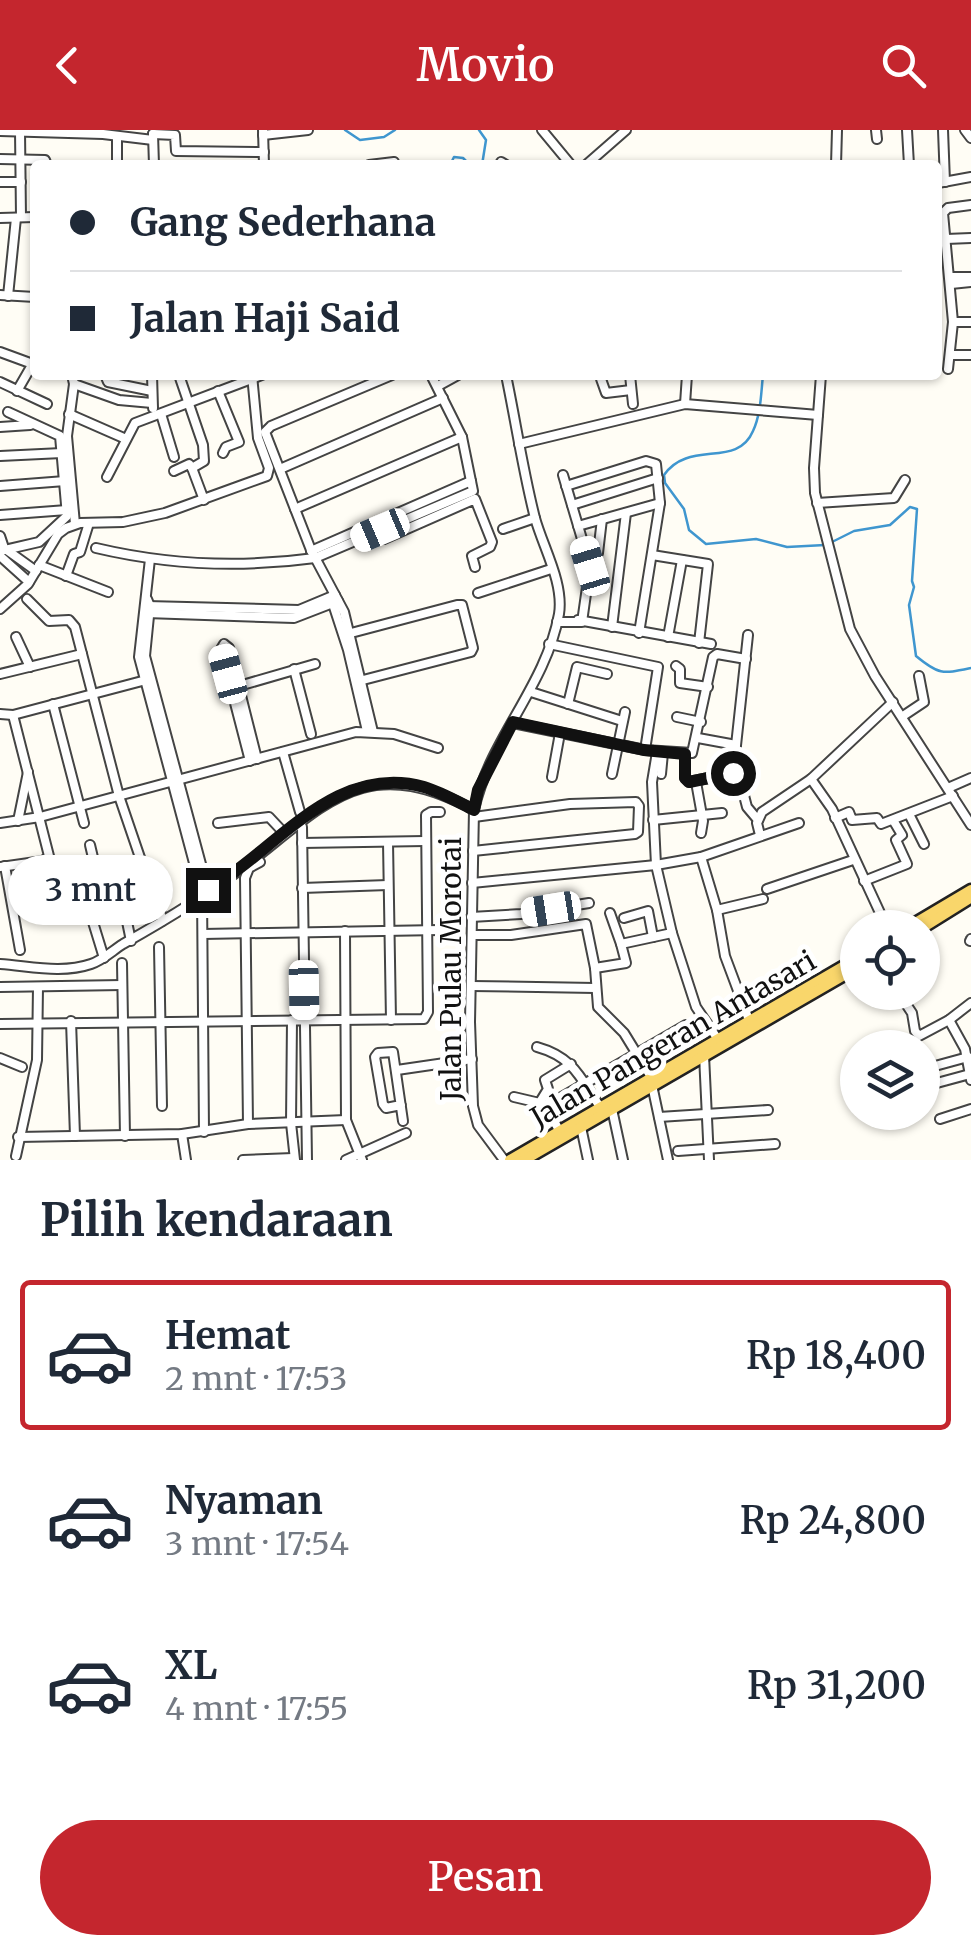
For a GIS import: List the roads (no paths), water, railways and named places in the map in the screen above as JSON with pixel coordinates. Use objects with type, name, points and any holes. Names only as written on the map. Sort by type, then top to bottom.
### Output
[{"type":"main road","points":[[938,910],[971,890]]},
{"type":"main road","points":[[940,917],[971,898]]},
{"type":"main road","name":"Jalan Pangeran Antasari","points":[[652,1081],[704,1056],[840,970]]},
{"type":"main road","name":"Jalan Pangeran Antasari","points":[[507,1160],[606,1108],[749,1020],[840,976]]},
{"type":"main road","name":"Jalan Pangeran Antasari","points":[[524,1160],[606,1108]]},
{"type":"street","points":[[264,160],[263,132],[308,130]]},
{"type":"street","points":[[542,130],[567,160]]},
{"type":"street","points":[[592,160],[626,130]]},
{"type":"street","points":[[836,160],[837,130]]},
{"type":"street","points":[[907,130],[909,160]]},
{"type":"street","points":[[941,160],[942,130]]},
{"type":"street","points":[[965,130],[971,138]]},
{"type":"street","points":[[20,131],[22,182],[4,295],[30,296]]},
{"type":"street","points":[[0,132],[85,132],[117,138],[128,134],[175,136],[176,151],[264,152]]},
{"type":"street","points":[[153,135],[154,160]]},
{"type":"street","points":[[116,160],[117,138]]},
{"type":"street","points":[[0,159],[45,160]]},
{"type":"street","points":[[942,182],[971,177]]},
{"type":"street","points":[[0,182],[22,182]]},
{"type":"street","points":[[948,369],[953,322],[944,211],[971,205]]},
{"type":"street","points":[[0,218],[30,217]]},
{"type":"street","points":[[946,239],[971,238]]},
{"type":"street","points":[[0,248],[14,250]]},
{"type":"street","points":[[951,280],[971,280]]},
{"type":"street","points":[[953,322],[971,322]]},
{"type":"street","points":[[0,352],[30,363]]},
{"type":"street","points":[[950,356],[971,355]]},
{"type":"street","points":[[18,391],[30,369]]},
{"type":"street","points":[[72,380],[68,450],[75,524]]},
{"type":"street","points":[[76,380],[122,401],[152,403]]},
{"type":"street","points":[[107,380],[152,391]]},
{"type":"street","points":[[152,380],[152,403],[174,457]]},
{"type":"street","points":[[181,380],[203,445],[204,461],[192,468]]},
{"type":"street","points":[[222,380],[221,389],[239,442],[226,447],[223,453]]},
{"type":"street","points":[[107,477],[135,424],[245,380]]},
{"type":"street","points":[[0,609],[29,582],[58,534],[75,524],[144,518],[269,474],[258,438],[256,380]]},
{"type":"street","points":[[370,732],[350,633],[311,556],[267,441],[267,428],[380,380]]},
{"type":"street","points":[[434,380],[462,436],[473,490],[492,542],[472,556],[475,567]]},
{"type":"street","points":[[438,386],[449,380]]},
{"type":"street","name":"Jalan Pulau Morotai","points":[[507,380],[535,518],[559,596],[558,620],[531,692],[478,790],[474,813],[474,1116],[507,1160]]},
{"type":"street","points":[[601,380],[606,393],[631,390]]},
{"type":"street","points":[[630,380],[634,410]]},
{"type":"street","points":[[685,404],[687,380]]},
{"type":"street","points":[[820,380],[814,468],[817,503],[850,629],[875,676],[971,826]]},
{"type":"street","points":[[0,382],[48,404]]},
{"type":"street","points":[[280,469],[442,398]]},
{"type":"street","points":[[519,444],[634,410],[685,404],[818,415]]},
{"type":"street","points":[[1,552],[45,540],[66,519],[67,510],[60,436],[8,412]]},
{"type":"street","points":[[69,414],[126,438]]},
{"type":"street","points":[[0,427],[36,424]]},
{"type":"street","points":[[295,509],[462,436]]},
{"type":"street","points":[[0,456],[62,453]]},
{"type":"street","points":[[566,486],[649,461],[656,464],[660,503],[639,633]]},
{"type":"street","points":[[174,471],[189,464],[204,500]]},
{"type":"street","points":[[563,475],[590,566]]},
{"type":"street","points":[[572,505],[658,478]]},
{"type":"street","points":[[817,503],[894,498],[905,480]]},
{"type":"street","points":[[0,486],[65,481]]},
{"type":"street","points":[[96,548],[150,559],[270,564],[311,556],[473,490]]},
{"type":"street","points":[[311,556],[473,490]]},
{"type":"street","points":[[578,526],[660,503]]},
{"type":"street","points":[[0,515],[67,510]]},
{"type":"street","points":[[612,628],[626,513]]},
{"type":"street","points":[[503,529],[535,518]]},
{"type":"street","points":[[582,622],[602,519]]},
{"type":"street","points":[[66,576],[74,554],[80,552],[89,523]]},
{"type":"street","points":[[0,536],[1,552],[29,582]]},
{"type":"street","points":[[1,552],[108,592]]},
{"type":"street","points":[[652,556],[709,566],[699,642]]},
{"type":"street","points":[[150,559],[145,656],[148,679],[203,893],[204,1132]]},
{"type":"street","points":[[668,637],[682,560]]},
{"type":"street","points":[[478,593],[551,570]]},
{"type":"street","points":[[147,607],[294,618],[333,597]]},
{"type":"street","points":[[333,597],[370,732]]},
{"type":"street","points":[[27,598],[50,621],[72,622],[119,796],[151,897],[158,897],[162,922]]},
{"type":"street","points":[[350,633],[457,605],[466,611],[471,652],[362,680]]},
{"type":"street","points":[[558,620],[711,644]]},
{"type":"street","points":[[685,754],[685,778],[696,782],[733,773],[748,635]]},
{"type":"street","points":[[16,637],[30,667]]},
{"type":"street","points":[[224,644],[229,648],[240,686],[254,760],[220,648],[224,644]]},
{"type":"street","points":[[549,644],[658,667],[644,750]]},
{"type":"street","points":[[0,674],[82,654]]},
{"type":"street","points":[[513,722],[644,750],[694,752],[715,655],[746,659]]},
{"type":"street","points":[[240,686],[315,664]]},
{"type":"street","points":[[676,666],[680,669],[680,684],[708,687]]},
{"type":"street","points":[[568,704],[577,667],[607,674]]},
{"type":"street","points":[[294,669],[311,734]]},
{"type":"street","points":[[903,716],[924,702],[919,676]]},
{"type":"street","points":[[0,714],[13,715],[148,679]]},
{"type":"street","points":[[531,692],[624,716],[612,774]]},
{"type":"street","points":[[758,820],[762,812],[811,779],[893,702]]},
{"type":"street","points":[[53,704],[84,823]]},
{"type":"street","points":[[13,715],[49,852],[47,859],[2,867],[20,950]]},
{"type":"street","points":[[677,717],[701,722]]},
{"type":"street","points":[[0,823],[40,817],[370,732],[394,734],[438,748]]},
{"type":"street","points":[[552,777],[560,733]]},
{"type":"street","points":[[698,738],[736,745]]},
{"type":"street","points":[[283,752],[300,812]]},
{"type":"street","points":[[660,752],[661,774]]},
{"type":"street","points":[[660,752],[652,782],[656,865],[696,1007],[717,1038]]},
{"type":"street","points":[[18,821],[28,772]]},
{"type":"street","points":[[835,818],[849,812],[852,820],[876,814],[878,823],[893,820],[971,778]]},
{"type":"street","points":[[811,779],[824,796],[879,910]]},
{"type":"street","points":[[696,782],[701,833]]},
{"type":"street","points":[[741,784],[748,806],[758,820],[760,835]]},
{"type":"street","points":[[0,964],[61,969],[104,958],[244,866],[326,801],[382,785],[421,786],[474,813],[598,802],[636,802],[639,806],[635,834],[473,852]]},
{"type":"street","points":[[0,1024],[426,1018],[425,841],[428,812],[440,812]]},
{"type":"street","points":[[652,820],[722,814]]},
{"type":"street","points":[[909,814],[924,844]]},
{"type":"street","points":[[218,823],[269,817],[284,833]]},
{"type":"street","points":[[864,881],[907,864],[896,840],[902,835],[893,820]]},
{"type":"street","points":[[472,883],[701,857],[799,823]]},
{"type":"street","points":[[242,1160],[294,1159],[292,1123],[304,932],[302,828]]},
{"type":"street","points":[[302,842],[425,841]]},
{"type":"street","points":[[388,842],[392,1020]]},
{"type":"street","points":[[90,845],[100,888]]},
{"type":"street","points":[[701,857],[717,910],[725,956],[749,1020]]},
{"type":"street","points":[[767,889],[853,860]]},
{"type":"street","points":[[248,1124],[244,1022],[246,875],[260,862]]},
{"type":"street","points":[[104,958],[86,892],[148,881]]},
{"type":"street","points":[[118,885],[130,941]]},
{"type":"street","points":[[302,888],[388,885]]},
{"type":"street","points":[[717,910],[763,899]]},
{"type":"street","points":[[472,917],[521,914],[589,902]]},
{"type":"street","points":[[624,918],[648,912],[653,937]]},
{"type":"street","points":[[594,968],[626,963],[610,913]]},
{"type":"street","points":[[472,935],[524,934],[584,924],[599,1010],[624,1033],[652,1081],[668,1160]]},
{"type":"street","points":[[203,934],[440,930]]},
{"type":"street","points":[[346,931],[346,1120],[361,1157]]},
{"type":"street","points":[[621,944],[672,932]]},
{"type":"street","points":[[159,947],[162,1106]]},
{"type":"street","points":[[122,963],[124,1136]]},
{"type":"street","points":[[0,987],[122,985]]},
{"type":"street","points":[[16,1156],[36,1060],[38,986]]},
{"type":"street","points":[[472,986],[595,988]]},
{"type":"street","points":[[910,1010],[916,1034],[922,1035],[971,1003]]},
{"type":"street","points":[[298,1020],[306,1160]]},
{"type":"street","points":[[940,1084],[970,1077],[962,1040],[949,1020]]},
{"type":"street","points":[[71,1021],[75,1136]]},
{"type":"street","points":[[514,1097],[542,1104],[686,1025]]},
{"type":"street","points":[[962,1040],[971,1034]]},
{"type":"street","points":[[536,1047],[554,1052],[571,1064],[606,1108],[623,1160]]},
{"type":"street","points":[[401,1105],[384,1106],[376,1055],[393,1052],[404,1121]]},
{"type":"street","points":[[704,1056],[709,1160]]},
{"type":"street","points":[[940,1064],[968,1057]]},
{"type":"street","points":[[0,1058],[22,1067]]},
{"type":"street","points":[[397,1070],[472,1059]]},
{"type":"street","points":[[542,1104],[548,1091],[545,1080],[571,1064]]},
{"type":"street","points":[[542,1104],[559,1130]]},
{"type":"street","points":[[940,1119],[971,1109]]},
{"type":"street","points":[[659,1117],[768,1110]]},
{"type":"street","points":[[18,1137],[182,1134],[248,1124],[346,1120]]},
{"type":"street","points":[[581,1127],[588,1160]]},
{"type":"street","points":[[346,1160],[361,1157],[406,1133]]},
{"type":"street","points":[[182,1134],[186,1160]]},
{"type":"street","points":[[678,1151],[775,1144]]},
{"type":"waterway","points":[[345,130],[360,140],[384,137],[395,130]]},
{"type":"waterway","points":[[479,130],[486,140],[483,160]]},
{"type":"waterway","points":[[452,160],[465,160]]},
{"type":"waterway","points":[[762,380],[758,418],[746,442],[736,449],[686,458],[674,464],[664,475],[665,483],[684,509],[689,530],[706,544],[756,539],[787,547],[825,545]]},
{"type":"waterway","points":[[832,542],[854,531],[890,525],[910,507],[917,509],[914,587],[909,605],[916,656],[941,671],[971,668]]}]
